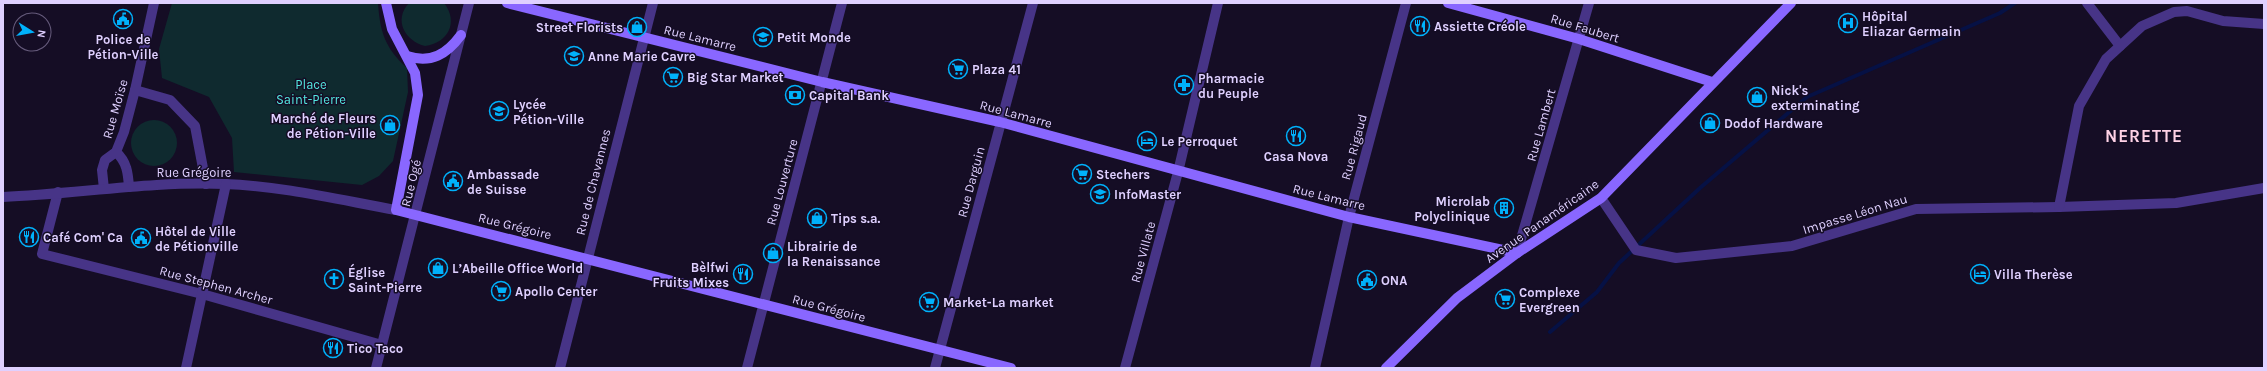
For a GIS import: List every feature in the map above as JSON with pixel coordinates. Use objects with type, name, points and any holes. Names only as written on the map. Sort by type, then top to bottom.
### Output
[{"type":"main road","points":[[394,3],[387,7],[392,29],[408,56],[414,73],[418,95],[396,210]]},
{"type":"main road","name":"Rue Lamarre","points":[[507,3],[822,82],[1000,122],[1178,172],[1349,217],[1517,253]]},
{"type":"main road","name":"Rue Faubert","points":[[1448,3],[1579,39],[1712,82]]},
{"type":"main road","name":"Avenue Panaméricaine","points":[[1386,368],[1457,298],[1517,253],[1601,198],[1712,82],[1791,3]]},
{"type":"main road","points":[[408,56],[425,60],[433,59],[449,50],[461,35]]},
{"type":"main road","name":"Rue Grégoire","points":[[396,210],[588,258],[1011,368]]},
{"type":"street","name":"Rue Moïse","points":[[104,189],[102,170],[105,160],[116,152],[135,90],[154,3]]},
{"type":"street","name":"Rue Ogé","points":[[376,368],[469,3]]},
{"type":"street","name":"Rue de Chavannes","points":[[560,368],[653,3]]},
{"type":"street","name":"Rue Louverture","points":[[747,368],[842,3]]},
{"type":"street","name":"Rue Darguin","points":[[935,368],[1033,3]]},
{"type":"street","name":"Rue Villate","points":[[1125,368],[1178,172],[1218,3]]},
{"type":"street","name":"Rue Rigaud","points":[[1315,368],[1349,217],[1406,3]]},
{"type":"street","name":"Rue Lambert","points":[[1517,253],[1589,3]]},
{"type":"street","points":[[2087,3],[2120,46]]},
{"type":"street","points":[[2059,207],[2079,106],[2106,59],[2142,26],[2174,12],[2187,11],[2223,21],[2264,24]]},
{"type":"street","points":[[135,90],[170,100],[195,126],[206,184]]},
{"type":"street","name":"Rue Moïse","points":[[116,152],[123,158],[128,171],[129,187]]},
{"type":"street","points":[[186,368],[226,184]]},
{"type":"street","name":"Rue Grégoire","points":[[3,197],[129,187],[226,184],[300,192],[396,210]]},
{"type":"street","name":"Impasse Léon Nau","points":[[1601,198],[1636,250],[1676,258],[1792,246],[1916,209],[2059,207],[2176,203],[2264,188]]},
{"type":"street","name":"Rue Stephen Archer","points":[[58,192],[42,254],[202,294],[382,345]]},
{"type":"green space","name":"Place Saint-Pierre","points":[[172,3],[378,3],[380,23],[385,39],[393,53],[407,68],[408,92],[393,161],[379,176],[362,185],[234,172],[232,138],[209,97],[162,78],[159,49]]},
{"type":"green space","points":[[409,3],[444,3],[451,17],[451,24],[449,30],[440,41],[425,46],[412,40],[407,35],[402,23],[402,16]]},
{"type":"green space","points":[[149,120],[159,120],[167,124],[173,130],[177,138],[177,148],[173,156],[167,162],[159,166],[149,166],[141,162],[135,156],[131,148],[131,138],[135,130],[141,124]]},
{"type":"waterway","points":[[1550,332],[1597,292],[1619,263],[1700,188],[1807,97],[2000,13],[2015,3]]},
{"type":"place","name":"Police de Pétion-Ville","points":[[123,19]]},
{"type":"place","name":"Hôpital Eliazar Germain","points":[[1848,23]]},
{"type":"place","name":"Assiette Créole","points":[[1420,26]]},
{"type":"place","name":"Street Florists","points":[[637,27]]},
{"type":"place","name":"Petit Monde","points":[[763,37]]},
{"type":"place","name":"Anne Marie Cavre","points":[[574,56]]},
{"type":"place","name":"Plaza 41","points":[[958,69]]},
{"type":"place","name":"Big Star Market","points":[[673,77]]},
{"type":"place","name":"Pharmacie du Peuple","points":[[1184,85]]},
{"type":"place","name":"Capital Bank","points":[[795,95]]},
{"type":"place","name":"Nick's exterminating","points":[[1757,97]]},
{"type":"place","name":"Lycée Pétion-Ville","points":[[499,111]]},
{"type":"place","name":"Dodof Hardware","points":[[1710,123]]},
{"type":"place","name":"Marché de Fleurs de Pétion-Ville","points":[[390,125]]},
{"type":"place","name":"Casa Nova","points":[[1296,136]]},
{"type":"place","name":"Le Perroquet","points":[[1147,141]]},
{"type":"place","name":"Stechers","points":[[1082,174]]},
{"type":"place","name":"Ambassade de Suisse","points":[[453,181]]},
{"type":"place","name":"InfoMaster","points":[[1100,194]]},
{"type":"place","name":"Microlab Polyclinique","points":[[1504,208]]},
{"type":"place","name":"Tips s.a.","points":[[817,218]]},
{"type":"place","name":"Café Com' Ca","points":[[29,237]]},
{"type":"place","name":"Hôtel de Ville de Pétionville","points":[[141,238]]},
{"type":"place","name":"Librairie de la Renaissance","points":[[773,253]]},
{"type":"place","name":"L’Abeille Office World","points":[[438,268]]},
{"type":"place","name":"Bèlfwi Fruits Mixes","points":[[743,274]]},
{"type":"place","name":"Villa Therèse","points":[[1980,274]]},
{"type":"place","name":"Église Saint-Pierre","points":[[334,279]]},
{"type":"place","name":"ONA","points":[[1367,280]]},
{"type":"place","name":"Apollo Center","points":[[501,291]]},
{"type":"place","name":"Complexe Evergreen","points":[[1505,299]]},
{"type":"place","name":"Market-La market","points":[[929,302]]},
{"type":"place","name":"Tico Taco","points":[[333,348]]},
{"type":"district","name":"NERETTE","points":[[2144,136]]}]
